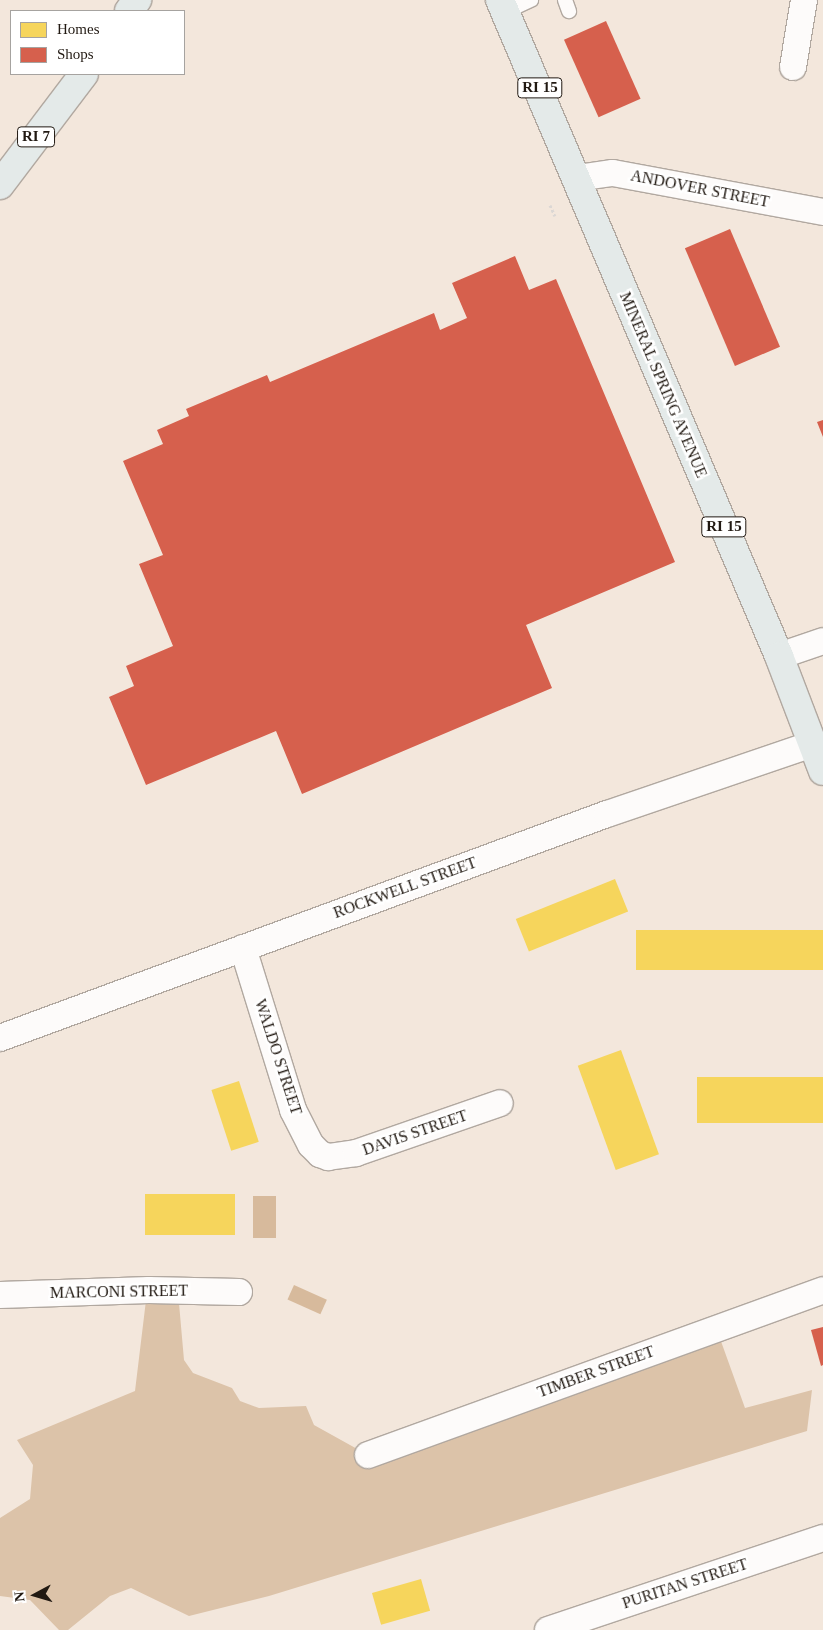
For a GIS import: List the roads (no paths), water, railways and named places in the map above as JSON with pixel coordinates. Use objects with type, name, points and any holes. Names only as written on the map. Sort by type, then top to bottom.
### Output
[{"type":"main road","name":"MINERAL SPRING AVENUE","points":[[503,6],[577,178],[593,222],[779,656],[823,771]]},
{"type":"main road","name":"RI 7","points":[[0,185],[83,75]]},
{"type":"street","points":[[793,67],[804,0]]},
{"type":"street","name":"ANDOVER STREET","points":[[577,178],[613,173],[823,212]]},
{"type":"street","points":[[779,656],[823,641]]},
{"type":"street","name":"ROCKWELL STREET","points":[[0,1038],[607,814],[813,744]]},
{"type":"street","name":"WALDO STREET","points":[[243,948],[293,1110],[311,1145],[328,1157]]},
{"type":"street","name":"DAVIS STREET","points":[[328,1157],[356,1153],[500,1103]]},
{"type":"street","name":"MARCONI STREET","points":[[0,1294],[148,1290],[239,1292]]},
{"type":"street","name":"TIMBER STREET","points":[[368,1455],[823,1290]]},
{"type":"street","name":"PURITAN STREET","points":[[548,1630],[823,1538]]},
{"type":"lane","points":[[503,6],[531,0]]}]
